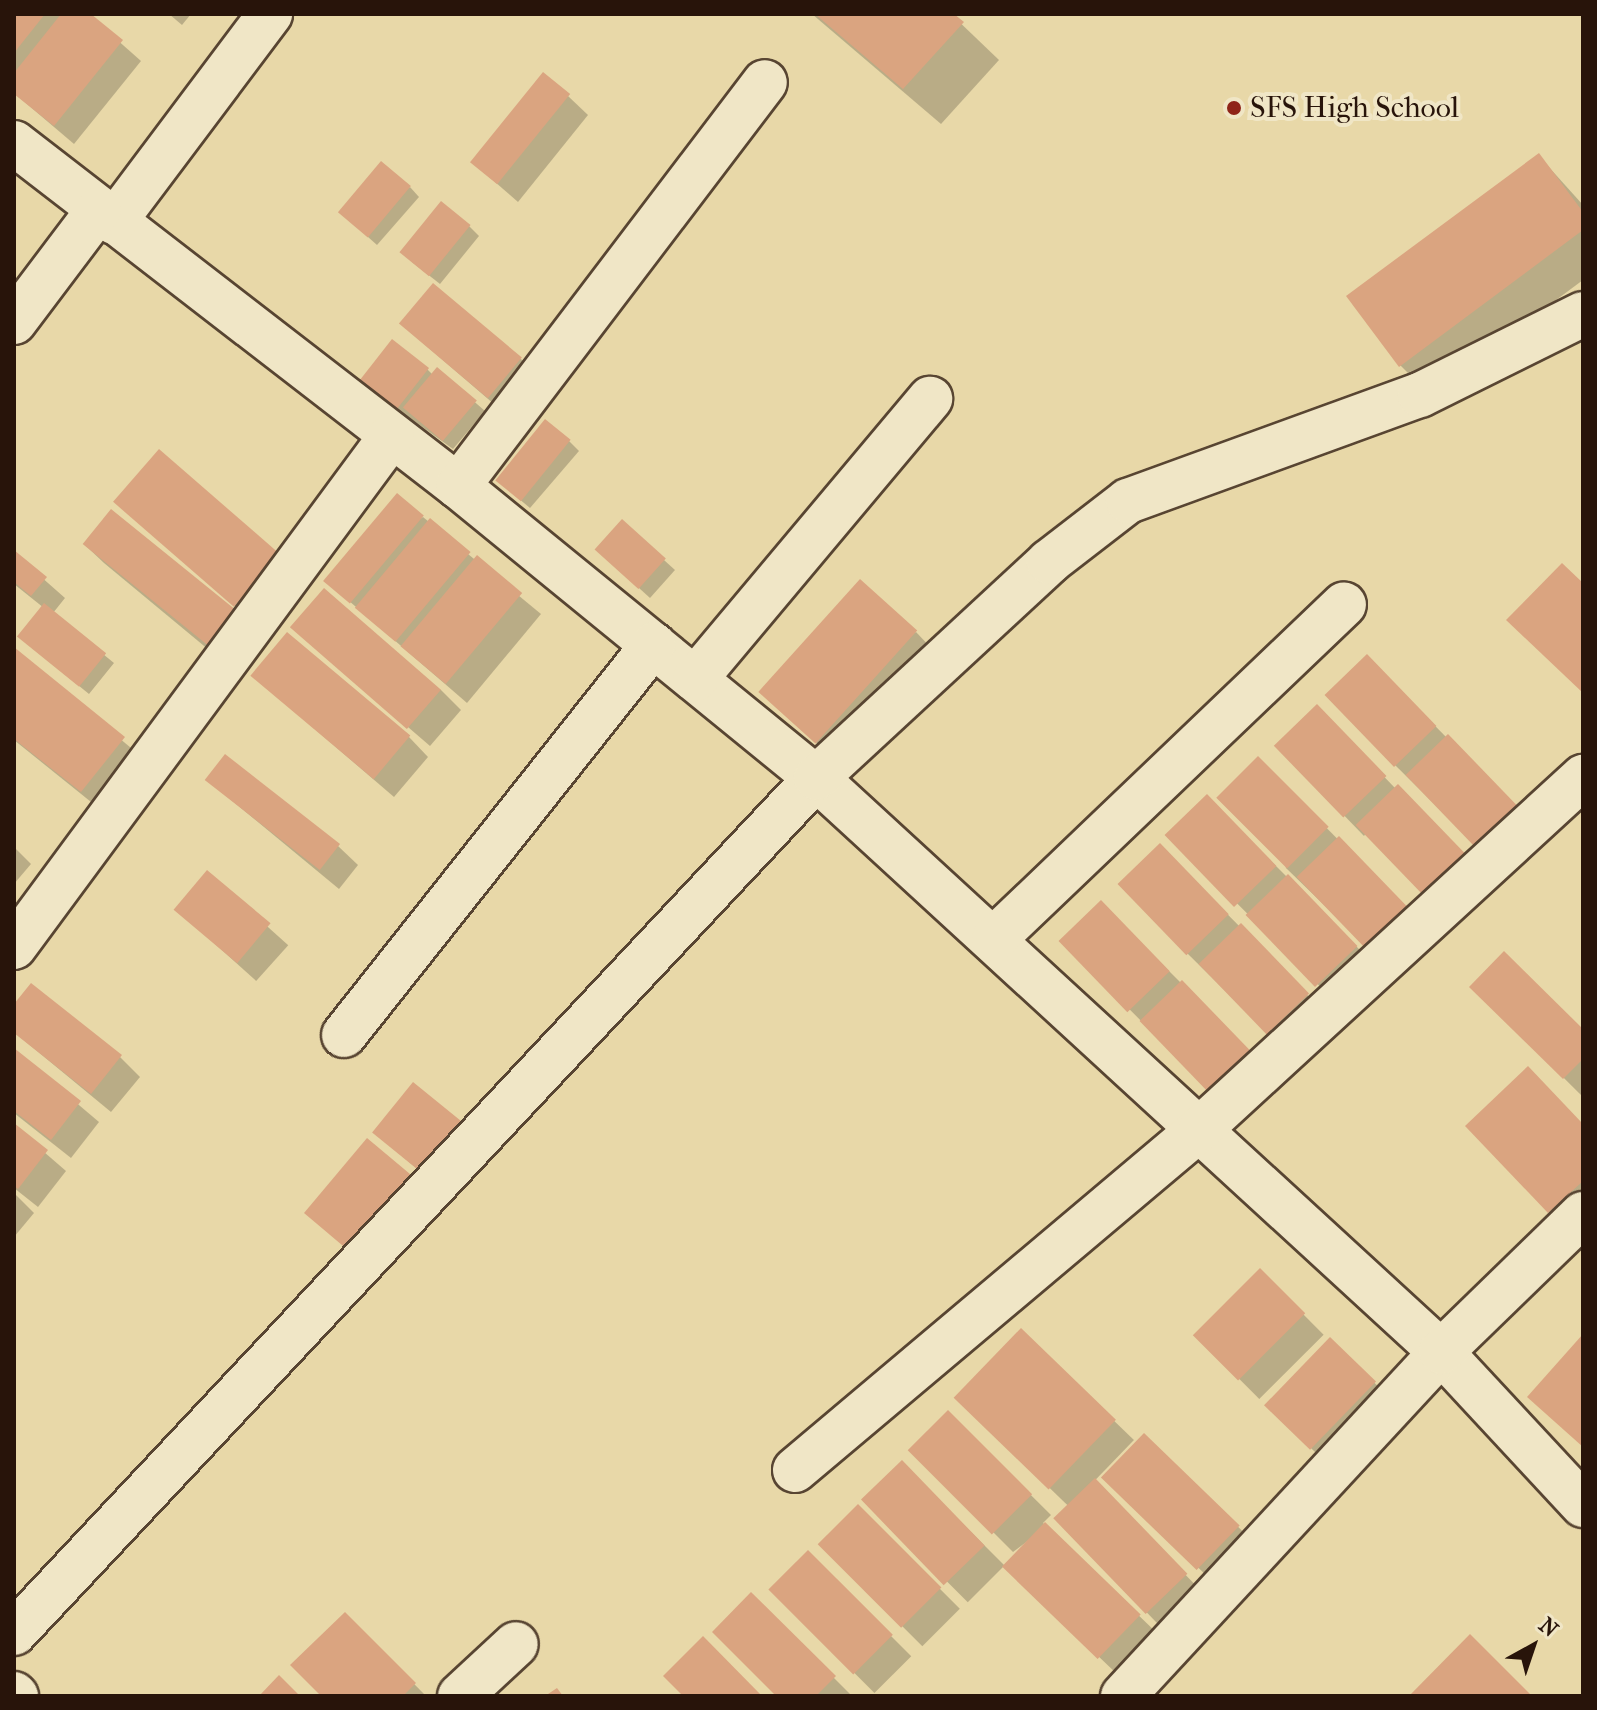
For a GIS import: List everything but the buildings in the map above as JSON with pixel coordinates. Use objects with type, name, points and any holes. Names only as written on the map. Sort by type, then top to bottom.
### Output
[{"type":"street","points":[[14,322],[107,215],[270,14]]},
{"type":"street","points":[[458,486],[765,82]]},
{"type":"street","points":[[14,143],[458,486],[816,778],[1201,1128],[1441,1352],[1583,1505]]},
{"type":"street","points":[[14,1633],[816,778],[1049,562],[1128,501],[1420,395],[1583,314]]},
{"type":"street","points":[[695,679],[930,399]]},
{"type":"street","points":[[14,947],[392,435]]},
{"type":"street","points":[[994,939],[1344,604]]},
{"type":"street","points":[[344,1035],[653,645]]},
{"type":"street","points":[[795,1470],[1201,1128],[1583,777]]},
{"type":"street","points":[[1123,1696],[1441,1352],[1583,1214]]},
{"type":"street","points":[[460,1696],[516,1644]]},
{"type":"place","name":"SFS High School","points":[[1234,108]]}]
